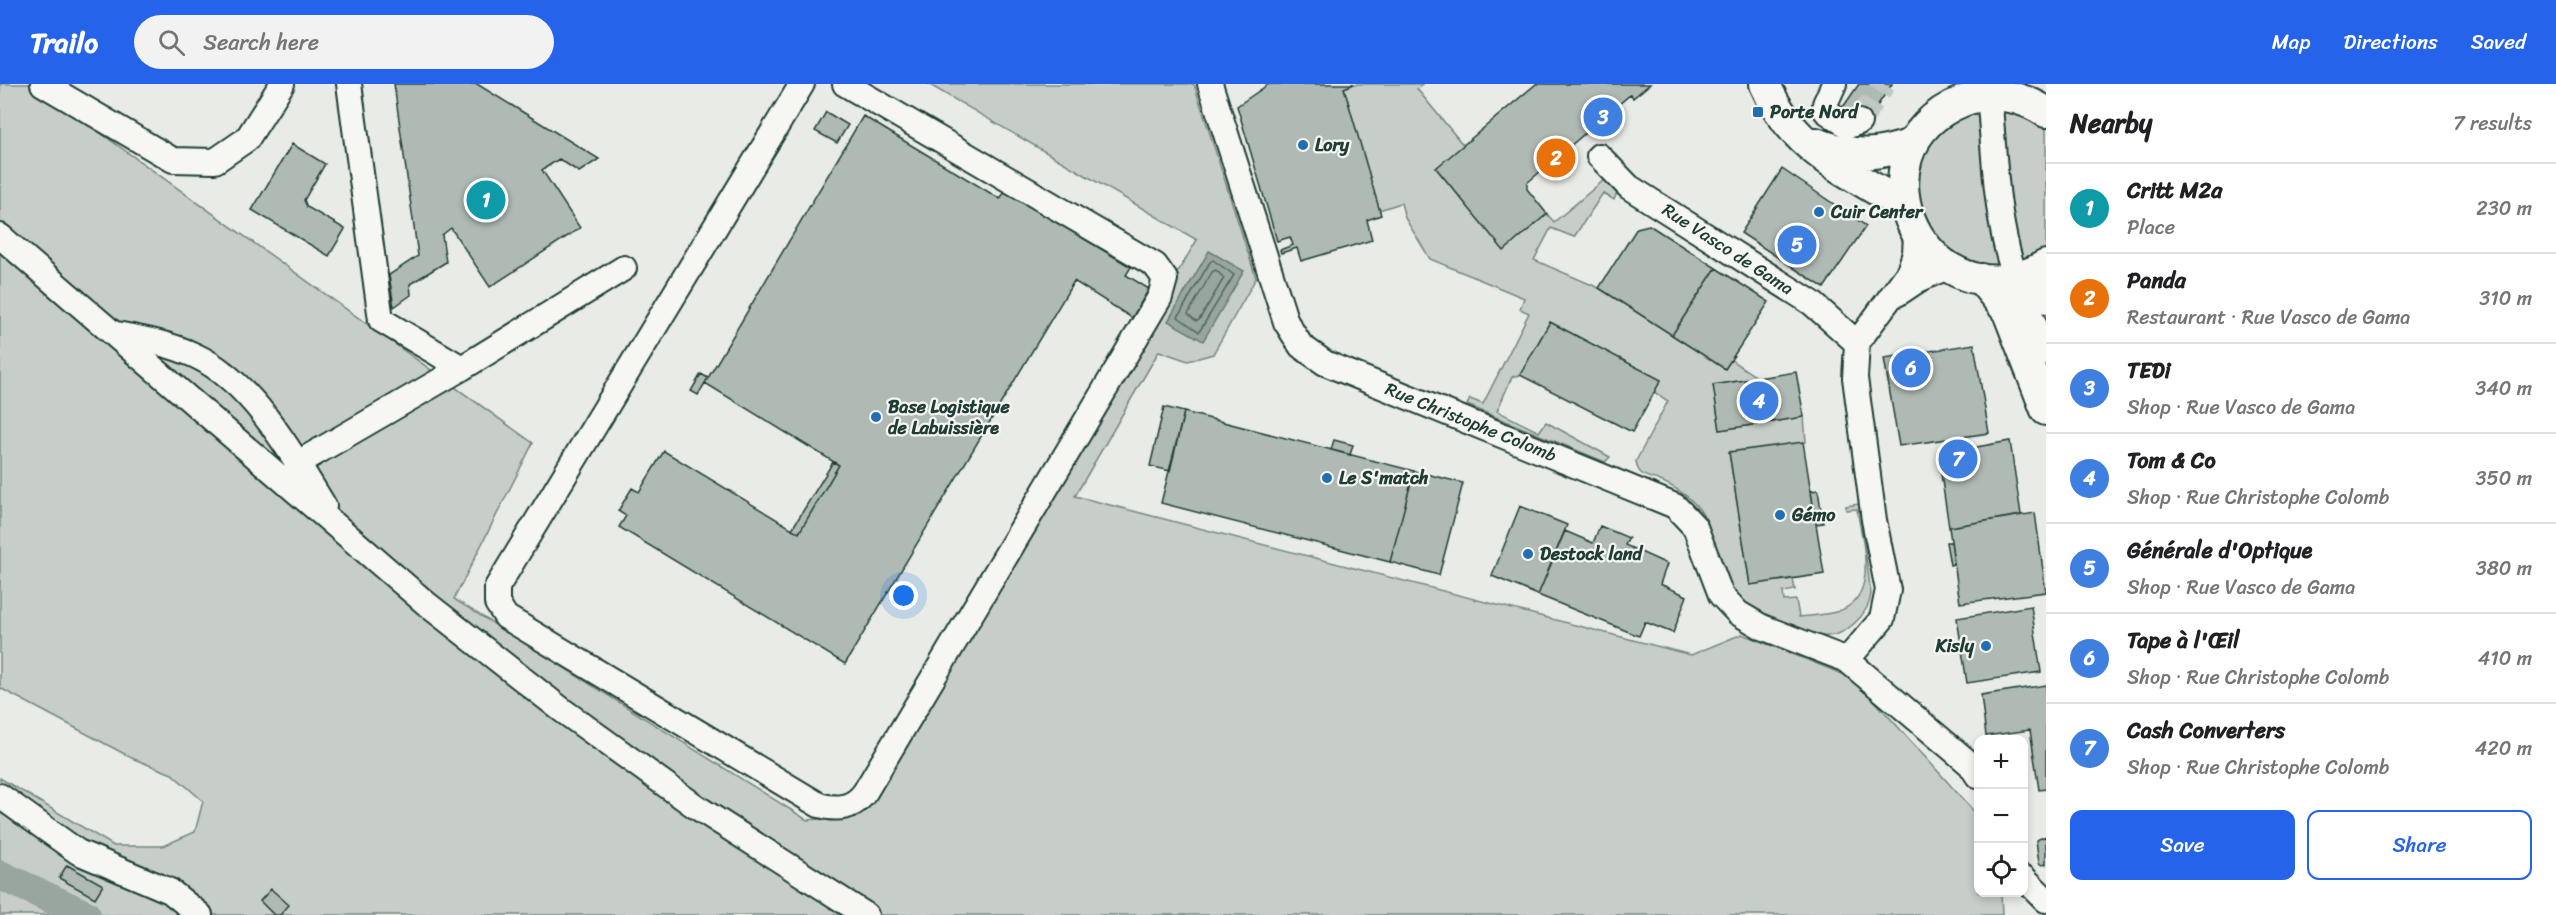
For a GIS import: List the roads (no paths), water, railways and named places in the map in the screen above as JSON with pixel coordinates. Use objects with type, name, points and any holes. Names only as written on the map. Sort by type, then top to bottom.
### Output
[{"type":"main road","points":[[1765,84],[1782,118],[1802,138],[1844,173],[1905,207]]},
{"type":"main road","points":[[2036,102],[1989,90],[1969,99],[1955,95],[1924,128],[1914,143],[1906,164],[1902,185],[1905,207],[1916,235],[1929,253],[1947,267],[1981,279],[2016,278],[2046,266],[2046,298]]},
{"type":"main road","points":[[1802,138],[1851,155],[1881,154],[1914,143]]},
{"type":"main road","points":[[1981,279],[2008,312],[2046,410]]},
{"type":"street","points":[[43,84],[173,160],[215,161],[247,139],[282,84]]},
{"type":"street","points":[[350,84],[381,320],[462,368]]},
{"type":"street","points":[[802,84],[497,587],[497,603],[506,617],[819,805],[839,809],[851,805],[865,792],[1160,297],[1165,279],[1155,265],[845,84]]},
{"type":"street","name":"Rue Christophe Colomb","points":[[1210,84],[1279,304],[1296,340],[1307,352],[1324,363],[1675,506],[1695,527],[1721,595],[1738,614],[1762,627],[1846,660],[1970,764],[1974,770]]},
{"type":"street","points":[[1834,84],[1825,104],[1826,111],[1848,126],[1859,122]]},
{"type":"street","points":[[1989,90],[1993,160],[2000,210],[2016,278],[2046,352]]},
{"type":"street","name":"Rue Vasco de Gama","points":[[1599,156],[1629,187],[1812,303],[1857,343]]},
{"type":"street","points":[[1846,660],[1882,619],[1888,590],[1874,520],[1855,378],[1857,343],[1909,272],[1915,253],[1916,235]]},
{"type":"street","points":[[0,236],[428,605],[562,710],[695,806],[866,915]]},
{"type":"street","points":[[1892,297],[1918,280],[1947,267]]},
{"type":"street","points":[[298,464],[462,368],[624,268]]},
{"type":"street","points":[[113,334],[160,342],[198,356],[232,381],[261,411],[298,464],[336,526]]},
{"type":"street","points":[[0,796],[78,852],[170,891],[200,915]]},
{"type":"street","points":[[2028,882],[2046,900]]},
{"type":"water","points":[[1209,251],[1244,271],[1203,341],[1168,321]]},
{"type":"waterway","points":[[0,875],[86,915]]},
{"type":"tunnel","points":[[1859,122],[1884,84]]},
{"type":"place","name":"Porte Nord","points":[[1758,112]]},
{"type":"place","name":"TEDi","points":[[1603,117]]},
{"type":"place","name":"Lory","points":[[1303,145]]},
{"type":"place","name":"Panda","points":[[1556,158]]},
{"type":"place","name":"Critt M2a","points":[[486,200]]},
{"type":"place","name":"Cuir Center","points":[[1819,212]]},
{"type":"place","name":"Générale d'Optique","points":[[1797,245]]},
{"type":"place","name":"Tape à l'Œil","points":[[1911,368]]},
{"type":"place","name":"Tom & Co","points":[[1759,401]]},
{"type":"place","name":"Base Logistique de Labuissière","points":[[876,417]]},
{"type":"place","name":"Cash Converters","points":[[1958,459]]},
{"type":"place","name":"Le S'match","points":[[1327,478]]},
{"type":"place","name":"Gémo","points":[[1780,515]]},
{"type":"place","name":"Destock land","points":[[1528,554]]},
{"type":"place","name":"Kisly","points":[[1986,646]]}]
